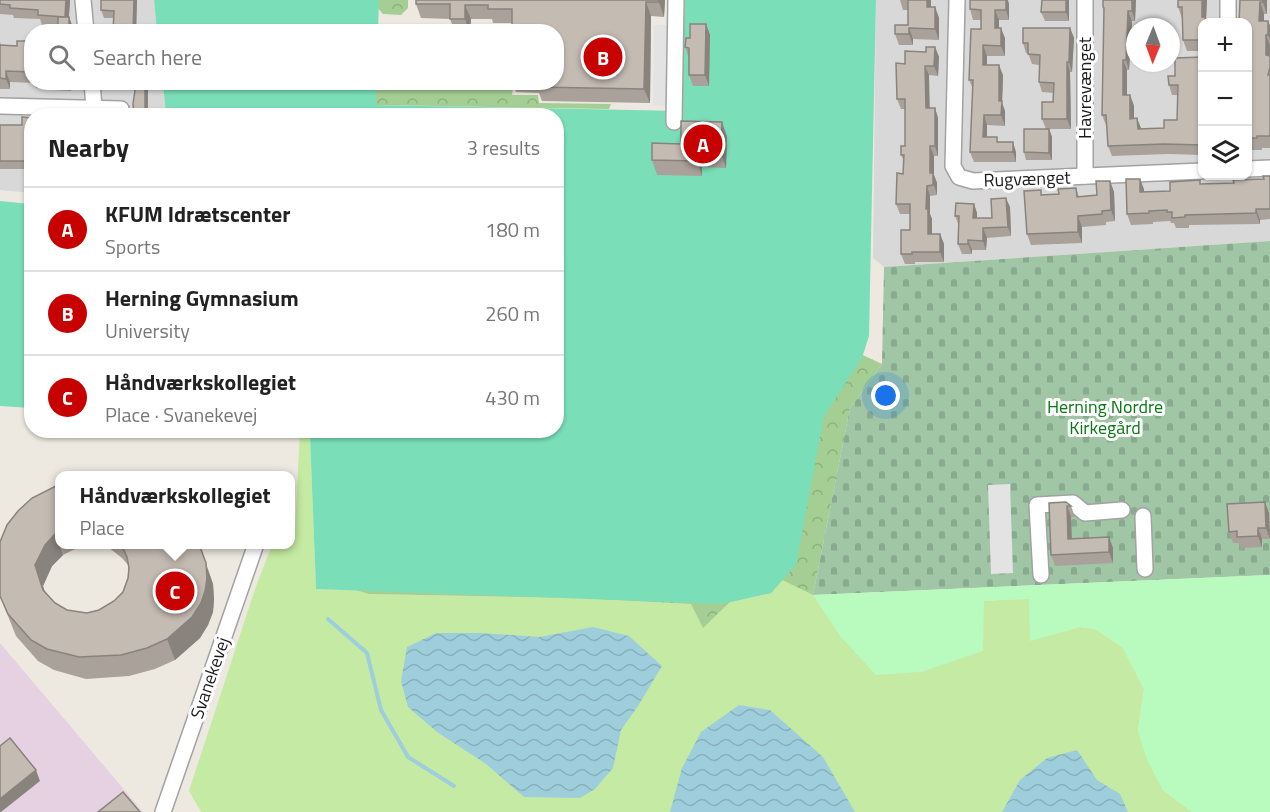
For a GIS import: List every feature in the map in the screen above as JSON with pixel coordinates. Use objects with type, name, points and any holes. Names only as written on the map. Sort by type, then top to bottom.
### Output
[{"type":"street","points":[[83,0],[85,24]]},
{"type":"street","points":[[674,122],[676,0]]},
{"type":"street","name":"Rugvænget","points":[[957,0],[953,166],[959,177],[973,181],[1198,171]]},
{"type":"street","name":"Havrevænget","points":[[1085,0],[1085,176]]},
{"type":"street","points":[[1227,18],[1228,0]]},
{"type":"street","points":[[0,106],[94,108],[93,90]]},
{"type":"street","points":[[1252,169],[1270,168]]},
{"type":"street","points":[[1041,575],[1037,506],[1073,503],[1085,513],[1122,510]]},
{"type":"street","points":[[1143,516],[1146,569]]},
{"type":"street","name":"Svanekevej","points":[[163,812],[254,549]]},
{"type":"shaded area","points":[[0,0],[154,0],[156,24],[24,24],[24,90],[164,90],[165,108],[24,108],[24,192],[0,190]]},
{"type":"shaded area","points":[[876,0],[1270,0],[1270,241],[884,267],[873,258]]},
{"type":"shaded area","points":[[654,25],[671,25],[670,106],[653,105]]},
{"type":"shaded area","points":[[1010,484],[1013,573],[991,574],[988,485]]},
{"type":"shaded area","points":[[0,643],[143,812],[0,812]]},
{"type":"green space","points":[[154,0],[379,0],[378,24],[156,24]]},
{"type":"green space","points":[[377,0],[408,0],[408,8],[401,15],[383,14],[377,7]]},
{"type":"green space","points":[[685,0],[876,0],[869,336],[862,358],[824,416],[796,565],[771,593],[722,604],[316,589],[310,438],[564,438],[564,109],[681,111]]},
{"type":"green space","points":[[164,90],[376,90],[376,105],[528,108],[165,108]]},
{"type":"green space","points":[[376,90],[513,90],[512,95],[538,95],[539,103],[611,104],[609,109],[376,105]]},
{"type":"green space","points":[[0,201],[24,203],[24,408],[0,406]]},
{"type":"green space","name":"Herning Nordre Kirkegård","points":[[1270,241],[1270,575],[813,595],[850,408],[882,364],[884,267]]},
{"type":"green space","points":[[852,350],[882,364],[850,408],[813,595],[782,580],[771,593],[733,599],[703,628],[691,604],[577,598],[369,594],[355,590],[358,569],[790,365]]},
{"type":"green space","points":[[300,438],[310,438],[316,589],[355,590],[369,594],[577,598],[691,604],[733,599],[782,580],[813,595],[984,601],[1030,598],[1031,640],[1080,627],[1095,629],[1123,648],[1144,689],[1138,730],[1163,790],[1192,812],[201,812],[189,791],[255,589],[270,549],[295,549]]},
{"type":"green space","points":[[1270,575],[1270,812],[1192,812],[1163,790],[1147,760],[1138,731],[1144,689],[1123,648],[1095,629],[1080,627],[1030,641],[1029,599],[984,601],[983,651],[921,672],[876,675],[841,637],[813,595]]},
{"type":"water","points":[[593,627],[629,636],[662,666],[621,730],[613,768],[595,789],[580,798],[524,797],[486,764],[437,732],[408,707],[401,681],[407,647],[436,633],[539,637]]},
{"type":"water","points":[[739,705],[770,710],[823,757],[855,812],[670,812],[682,768],[701,732]]},
{"type":"water","points":[[1077,750],[1097,780],[1120,794],[1128,812],[1002,812],[1020,780],[1047,758]]},
{"type":"building","points":[[0,0],[66,0],[65,17],[38,15],[38,10],[10,8],[10,5],[0,4]]},
{"type":"building","points":[[101,0],[134,0],[133,24],[113,24],[114,11],[101,10]]},
{"type":"building","points":[[416,0],[659,0],[659,2],[646,2],[644,89],[564,88],[564,24],[512,24],[512,9],[488,9],[488,5],[465,5],[465,19],[450,19],[450,4],[416,4]]},
{"type":"building","points":[[908,0],[927,0],[927,7],[935,7],[935,29],[909,28],[909,34],[895,34],[895,25],[908,25]]},
{"type":"building","points":[[970,0],[1006,0],[1006,10],[995,10],[995,28],[1001,28],[1001,46],[983,45],[983,65],[999,65],[999,101],[1002,101],[1001,115],[984,115],[983,137],[997,137],[997,142],[1013,142],[1013,152],[970,152],[973,80],[969,80],[971,29],[981,29],[981,10],[970,9]]},
{"type":"building","points":[[1042,0],[1066,0],[1066,12],[1041,12]]},
{"type":"building","points":[[1103,0],[1132,0],[1132,11],[1128,11],[1126,18],[1123,95],[1130,95],[1130,119],[1137,118],[1138,129],[1164,128],[1164,120],[1177,120],[1178,85],[1169,85],[1168,76],[1175,76],[1175,72],[1180,72],[1180,58],[1198,57],[1198,145],[1108,146],[1106,115],[1102,115]]},
{"type":"building","points":[[1178,0],[1202,0],[1202,17],[1205,18],[1198,18],[1198,40],[1183,40],[1182,7],[1178,7]]},
{"type":"building","points":[[1240,0],[1263,0],[1260,2],[1259,21],[1268,21],[1266,55],[1270,56],[1268,75],[1270,75],[1270,136],[1252,138],[1252,18],[1239,18]]},
{"type":"building","points":[[58,17],[69,17],[69,24],[58,24]]},
{"type":"building","points":[[690,24],[706,24],[705,75],[689,75],[689,48],[685,47],[686,38],[690,38]]},
{"type":"building","points":[[1023,28],[1070,28],[1069,62],[1067,62],[1067,119],[1042,119],[1042,102],[1053,102],[1054,83],[1039,82],[1040,55],[1028,54],[1028,43],[1023,43]]},
{"type":"building","points":[[17,41],[24,41],[24,72],[6,71],[6,79],[0,78],[0,45],[17,46]]},
{"type":"building","points":[[926,47],[935,47],[934,66],[925,66],[926,108],[935,108],[935,146],[930,146],[930,173],[933,173],[933,185],[927,186],[926,209],[928,209],[928,234],[940,234],[940,252],[901,254],[901,230],[910,230],[910,204],[896,204],[897,173],[903,174],[904,155],[901,155],[901,146],[905,146],[905,99],[897,99],[896,63],[905,64],[905,51],[926,52]]},
{"type":"building","points":[[135,90],[145,90],[145,108],[133,108]]},
{"type":"building","points":[[22,117],[24,117],[24,161],[0,161],[0,125],[22,125]]},
{"type":"building","points":[[681,121],[722,122],[721,154],[697,153],[697,161],[652,160],[652,143],[681,144]]},
{"type":"building","points":[[1024,129],[1049,129],[1049,153],[1024,152]]},
{"type":"building","points":[[1263,176],[1270,176],[1270,209],[1256,209],[1256,213],[1185,215],[1185,217],[1172,218],[1172,212],[1167,212],[1167,210],[1127,214],[1126,179],[1140,179],[1140,192],[1170,191],[1170,182],[1200,180],[1200,184],[1234,183],[1233,180],[1264,179]]},
{"type":"building","points":[[1096,181],[1110,181],[1111,210],[1102,211],[1102,214],[1078,216],[1078,232],[1027,234],[1024,191],[1041,190],[1041,195],[1059,194],[1058,189],[1076,188],[1077,197],[1097,195]]},
{"type":"building","points":[[1006,198],[1008,227],[983,228],[983,241],[968,240],[968,244],[958,244],[959,216],[955,216],[956,203],[974,204],[973,218],[992,218],[991,199]]},
{"type":"building","points":[[55,486],[55,534],[45,545],[35,565],[43,590],[55,603],[67,610],[87,613],[99,610],[114,601],[123,592],[128,578],[129,568],[123,549],[201,549],[206,563],[207,578],[201,603],[192,617],[167,639],[147,648],[121,655],[79,657],[47,649],[31,640],[8,614],[0,596],[0,542],[7,525],[32,498]]},
{"type":"building","points":[[1066,502],[1071,506],[1067,506],[1068,539],[1109,537],[1109,552],[1051,555],[1049,503]]},
{"type":"building","points":[[1265,502],[1266,528],[1258,528],[1258,536],[1237,537],[1237,531],[1229,532],[1227,504]]},
{"type":"building","points":[[10,738],[36,770],[0,799],[0,746]]},
{"type":"building","points":[[123,792],[140,812],[98,812]]},
{"type":"waterway","points":[[328,619],[367,653],[381,710],[408,757],[454,786]]},
{"type":"place","name":"Herning Gymnasium","points":[[603,57]]},
{"type":"place","name":"KFUM Idrætscenter","points":[[703,144]]},
{"type":"place","name":"Håndværkskollegiet","points":[[175,591]]}]
